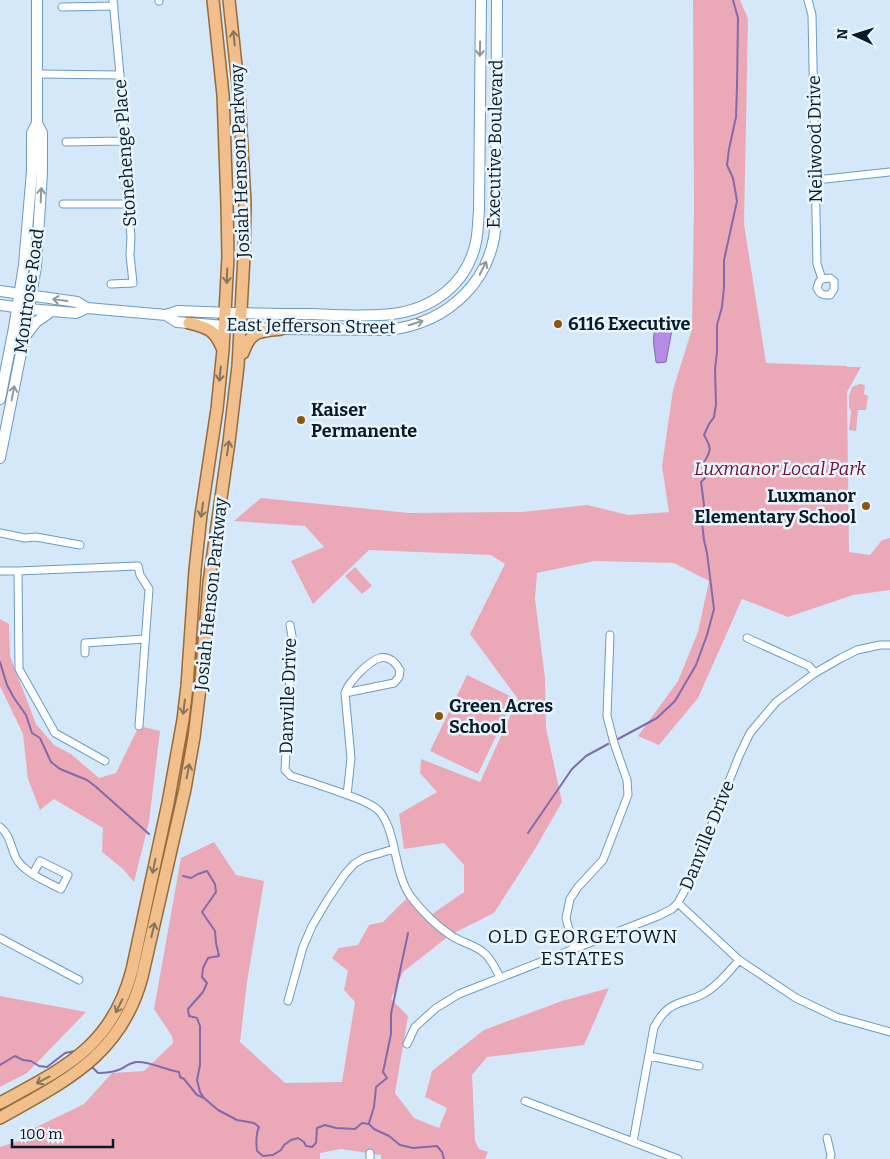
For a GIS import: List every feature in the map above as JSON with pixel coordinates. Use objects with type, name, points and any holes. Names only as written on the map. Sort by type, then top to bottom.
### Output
[{"type":"main road","name":"Josiah Henson Parkway","points":[[0,1118],[65,1073],[95,1049],[119,1006],[127,988],[134,961],[172,781],[185,704],[195,570],[223,350],[228,257],[223,95],[213,0]]},
{"type":"main road","name":"Josiah Henson Parkway","points":[[95,1049],[106,1047],[128,1015],[137,993],[185,789],[198,708],[208,592],[230,434],[242,314],[245,203],[239,94],[229,0]]},
{"type":"main road","points":[[189,323],[201,326],[214,334],[223,350]]},
{"type":"main road","points":[[238,366],[251,336],[261,332],[281,329]]},
{"type":"main road","points":[[214,427],[216,452],[214,482],[215,488],[221,494]]},
{"type":"main road","name":"Josiah Henson Parkway","points":[[0,1103],[65,1073]]},
{"type":"street","name":"Montrose Road","points":[[0,399],[24,265],[32,171],[32,133],[37,123],[37,0]]},
{"type":"street","name":"Executive Boulevard","points":[[443,295],[463,273],[469,262],[475,247],[478,228],[481,0]]},
{"type":"street","name":"Executive Boulevard","points":[[453,305],[478,277],[490,253],[496,226],[497,0]]},
{"type":"street","name":"Neilwood Drive","points":[[808,0],[812,14],[817,264],[822,278]]},
{"type":"street","points":[[62,7],[114,3]]},
{"type":"street","name":"Stonehenge Place","points":[[111,284],[132,284],[131,237],[114,3]]},
{"type":"street","points":[[481,29],[497,22]]},
{"type":"street","points":[[38,74],[120,75]]},
{"type":"street","name":"Montrose Road","points":[[0,458],[24,338],[37,248],[42,172],[42,133],[37,123]]},
{"type":"street","points":[[480,126],[496,127]]},
{"type":"street","points":[[66,142],[124,141]]},
{"type":"street","points":[[816,180],[890,172]]},
{"type":"street","points":[[479,184],[496,184]]},
{"type":"street","points":[[63,204],[128,204]]},
{"type":"street","name":"East Jefferson Street","points":[[0,290],[77,302],[87,308],[166,315],[178,311],[242,314],[384,315],[404,312],[443,295]]},
{"type":"street","name":"East Jefferson Street","points":[[0,305],[76,313],[87,308]]},
{"type":"street","name":"East Jefferson Street","points":[[166,315],[177,322],[224,326],[281,329],[396,329],[433,318],[453,305]]},
{"type":"street","points":[[24,338],[36,322],[52,311]]},
{"type":"street","points":[[361,315],[365,330]]},
{"type":"street","points":[[0,533],[80,545]]},
{"type":"street","points":[[0,571],[138,566],[140,575],[149,589],[139,726]]},
{"type":"street","points":[[18,571],[19,669],[55,734],[104,761]]},
{"type":"street","name":"Danville Drive","points":[[290,625],[292,636],[285,770],[291,776],[347,795],[372,805],[378,810],[384,818],[399,872],[410,895],[428,917],[450,935],[483,952],[492,962],[500,977],[672,909],[678,903],[689,882],[750,733],[776,702],[815,673],[857,650],[890,645]]},
{"type":"street","points":[[574,949],[566,918],[570,899],[578,887],[603,860],[628,795],[627,780],[614,743],[608,716],[610,635]]},
{"type":"street","points":[[747,638],[809,666],[815,673]]},
{"type":"street","points":[[85,652],[85,643],[145,639]]},
{"type":"street","points":[[344,693],[394,683],[399,677],[400,670],[396,662],[388,657],[380,657],[363,669],[348,685],[344,693],[350,758],[347,795]]},
{"type":"street","points":[[0,827],[9,837],[16,859],[21,866],[33,874],[61,889],[68,875],[40,860],[33,874]]},
{"type":"street","points":[[288,1000],[303,947],[312,926],[345,874],[354,864],[364,858],[394,849]]},
{"type":"street","points":[[678,903],[739,960],[802,1001],[836,1017],[890,1032]]},
{"type":"street","points":[[0,938],[79,980]]},
{"type":"street","points":[[633,1142],[654,1027],[663,1013],[676,1004],[708,992],[739,960]]},
{"type":"street","points":[[407,1044],[415,1027],[436,1008],[459,994],[500,977]]},
{"type":"street","points":[[648,1056],[699,1066]]},
{"type":"street","points":[[525,1101],[678,1159]]},
{"type":"street","points":[[827,1138],[831,1155],[830,1159]]},
{"type":"green space","name":"Luxmanor Local Park","points":[[693,0],[740,0],[748,19],[744,224],[766,363],[861,367],[847,392],[849,552],[870,555],[882,540],[890,538],[890,590],[853,595],[788,617],[742,599],[698,698],[659,745],[638,736],[678,681],[698,632],[709,581],[674,563],[594,561],[537,573],[535,599],[545,678],[546,728],[562,802],[535,849],[494,913],[450,935],[403,972],[391,999],[408,1016],[395,1093],[414,1118],[439,1128],[447,1108],[425,1097],[432,1071],[484,1030],[562,1001],[609,988],[584,1045],[487,1057],[472,1075],[475,1141],[479,1149],[488,1152],[485,1159],[381,1159],[381,1155],[341,1149],[320,1153],[320,1159],[0,1159],[0,1147],[23,1140],[20,1135],[84,1104],[112,1073],[144,1071],[173,1043],[172,1036],[154,1009],[181,858],[214,842],[236,875],[264,881],[247,982],[240,1042],[285,1083],[342,1082],[355,1002],[344,990],[348,971],[332,958],[339,948],[358,945],[369,925],[383,922],[410,895],[428,917],[464,892],[464,865],[444,843],[404,849],[399,814],[437,792],[420,773],[421,759],[480,782],[518,699],[470,634],[505,564],[491,555],[369,550],[313,604],[291,561],[324,547],[305,526],[234,521],[261,498],[409,513],[522,512],[587,505],[628,515],[669,512],[662,466],[673,390],[692,329],[694,208]]},
{"type":"green space","points":[[860,384],[865,385],[864,394],[868,396],[866,410],[858,410],[856,431],[849,430],[851,411],[849,396],[852,387]]},
{"type":"green space","points":[[355,567],[372,586],[362,594],[345,576]]},
{"type":"green space","points":[[0,619],[9,624],[10,656],[36,724],[54,745],[71,754],[99,778],[116,773],[139,726],[160,731],[149,822],[134,882],[123,869],[102,852],[103,828],[54,799],[40,810],[28,779],[23,734],[0,686]]},
{"type":"green space","points":[[467,675],[514,698],[478,774],[430,751]]},
{"type":"green space","points":[[0,996],[86,1012],[27,1073],[0,1087]]},
{"type":"shaded area","points":[[658,325],[672,330],[666,362],[657,363],[654,333]]},
{"type":"waterway","points":[[618,739],[657,718],[675,701],[696,665],[714,609],[702,523],[704,505],[701,482],[707,476],[704,462],[710,448],[704,435],[714,417],[716,404],[717,325],[722,307],[724,260],[737,201],[733,178],[727,165],[736,117],[738,18],[733,0]]},
{"type":"waterway","points":[[0,662],[7,685],[26,715],[32,733],[40,738],[51,762],[60,769],[87,780],[149,834]]},
{"type":"waterway","points":[[528,833],[572,769],[586,756],[608,744]]},
{"type":"waterway","points":[[183,876],[191,878],[207,871],[215,884],[216,892],[202,912],[215,931],[219,956],[208,958],[203,968],[202,977],[207,983],[203,992],[188,1009],[189,1016],[197,1018],[200,1026],[200,1065],[197,1080],[200,1092],[204,1098]]},
{"type":"waterway","points":[[369,1123],[374,1107],[376,1087],[387,1078],[383,1072],[391,1034],[391,1014],[408,933]]},
{"type":"waterway","points":[[0,1065],[15,1056],[31,1061],[39,1066],[47,1067],[65,1053],[75,1051]]},
{"type":"waterway","points":[[91,1066],[98,1073],[104,1073],[118,1070],[134,1062],[142,1062],[179,1072],[180,1077],[184,1079],[197,1095],[204,1098],[218,1110],[237,1120],[254,1123],[259,1127],[256,1139],[257,1151],[263,1156],[273,1155],[291,1140],[298,1138],[306,1146],[312,1147],[316,1143],[317,1128],[325,1125],[336,1128],[355,1129],[362,1123],[369,1124],[400,1145],[413,1148],[437,1146],[442,1152],[444,1159]]},
{"type":"place","name":"6116 Executive","points":[[558,324]]},
{"type":"place","name":"Kaiser Permanente","points":[[301,420]]},
{"type":"place","name":"Luxmanor Elementary School","points":[[866,506]]},
{"type":"place","name":"Green Acres School","points":[[439,716]]},
{"type":"district","name":"OLD GEORGETOWN ESTATES","points":[[583,947]]}]
